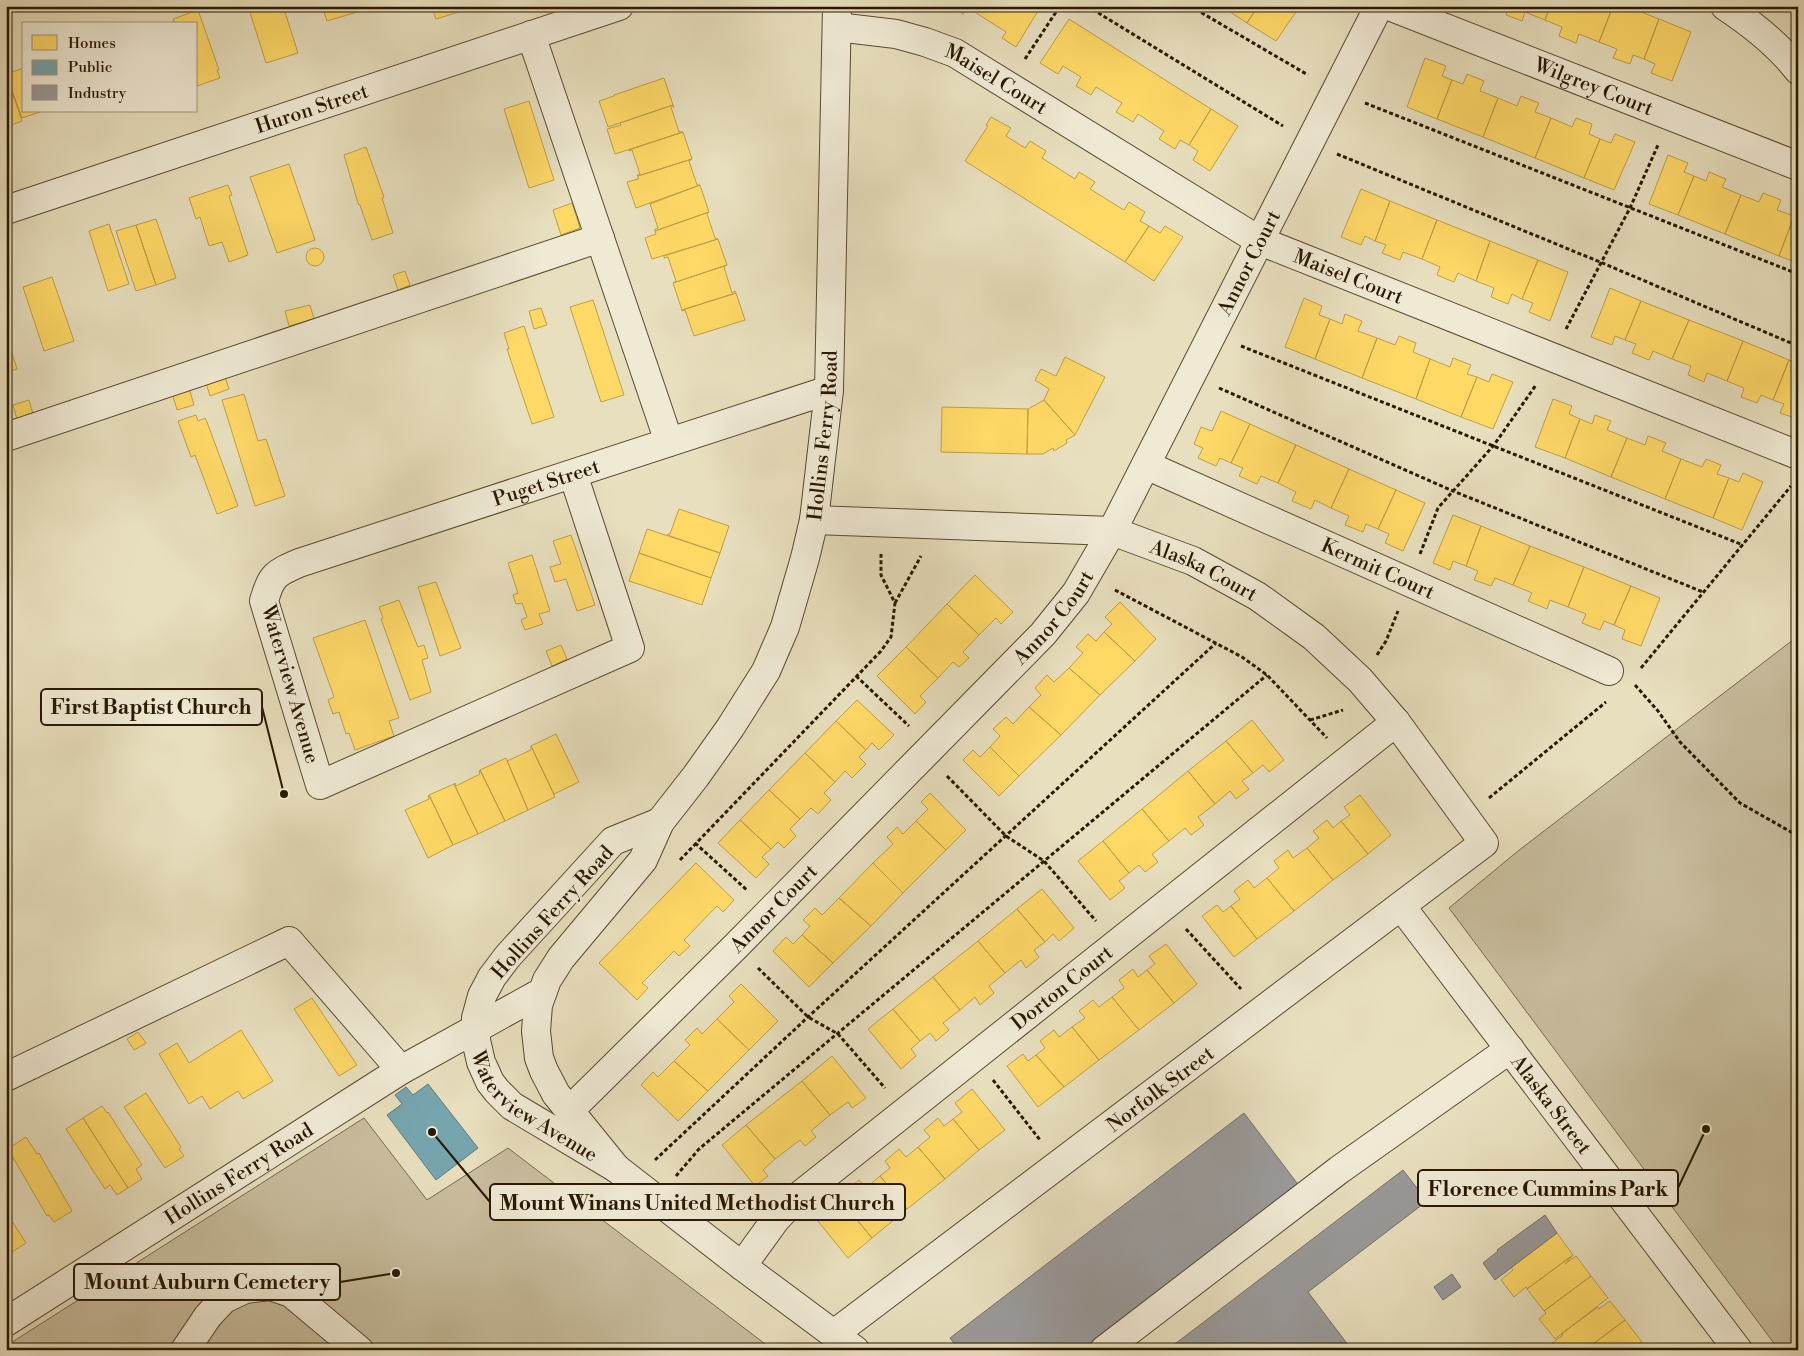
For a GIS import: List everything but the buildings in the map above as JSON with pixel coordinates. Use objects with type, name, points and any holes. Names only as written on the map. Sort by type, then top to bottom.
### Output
[{"type":"street","name":"Huron Street","points":[[6,210],[619,6]]},
{"type":"street","name":"Annor Court","points":[[569,1111],[929,751],[1043,634],[1076,594],[1112,531],[1379,6]]},
{"type":"street","name":"Wilgrey Court","points":[[1389,6],[1798,166]]},
{"type":"street","points":[[1726,6],[1754,26],[1798,70]]},
{"type":"street","name":"Maisel Court","points":[[837,17],[925,42],[955,53],[1260,241],[1798,455]]},
{"type":"street","name":"Hollins Ferry Road","points":[[6,1322],[401,1070],[476,1029],[539,1005],[553,968],[643,860],[660,822],[730,728],[766,670],[791,609],[814,520],[829,390],[837,17]]},
{"type":"street","points":[[531,35],[669,442]]},
{"type":"street","points":[[6,437],[600,238]]},
{"type":"street","name":"Puget Street","points":[[268,583],[281,571],[299,563],[829,390]]},
{"type":"street","name":"Kermit Court","points":[[1146,465],[1620,676]]},
{"type":"street","name":"Waterview Avenue","points":[[268,583],[264,601],[267,614],[320,785],[630,648],[573,474]]},
{"type":"street","name":"Alaska Court","points":[[814,520],[1112,531],[1193,562],[1257,596],[1314,637],[1360,680],[1396,722],[1484,843]]},
{"type":"street","name":"Dorton Court","points":[[742,1266],[776,1219],[794,1200],[1396,722]]},
{"type":"street","name":"Hollins Ferry Road","points":[[476,1029],[479,1007],[486,986],[508,956],[613,841],[660,822]]},
{"type":"street","name":"Norfolk Street","points":[[845,1342],[1059,1164],[1484,843]]},
{"type":"street","name":"Alaska Street","points":[[1401,906],[1738,1350]]},
{"type":"street","points":[[6,1077],[289,941],[401,1070]]},
{"type":"street","name":"Waterview Avenue","points":[[539,1005],[537,1045],[544,1071],[556,1094],[569,1111],[624,1174]]},
{"type":"street","name":"Waterview Avenue","points":[[476,1029],[478,1051],[485,1072],[493,1086],[504,1099],[521,1113],[624,1174],[742,1266],[845,1342]]},
{"type":"street","points":[[1104,1350],[1339,1170],[1510,1049]]},
{"type":"street","points":[[185,1350],[208,1316],[224,1299],[245,1289],[270,1286],[290,1293],[359,1350]]},
{"type":"path","points":[[1008,85],[1060,6]]},
{"type":"path","points":[[1087,6],[1310,142],[1798,346]]},
{"type":"path","points":[[1190,6],[1335,92],[1798,274]]},
{"type":"path","points":[[1360,680],[1386,641],[1438,508],[1494,445],[1544,374],[1600,262],[1630,208],[1670,116]]},
{"type":"path","points":[[1212,334],[1743,545]]},
{"type":"path","points":[[1191,376],[1454,491],[1703,592]]},
{"type":"path","points":[[1792,485],[1703,592],[1620,676],[1658,711],[1680,742],[1740,803],[1798,836]]},
{"type":"path","points":[[880,523],[881,575],[895,604]]},
{"type":"path","points":[[676,864],[891,637],[895,604],[938,524]]},
{"type":"path","points":[[1087,575],[1242,657],[1267,675],[1347,760]]},
{"type":"path","points":[[624,1174],[808,1017],[1216,643]]},
{"type":"path","points":[[656,1199],[699,1149],[1267,675]]},
{"type":"path","points":[[856,676],[929,751],[1006,836],[1044,861],[1116,944]]},
{"type":"path","points":[[1465,818],[1608,699]]},
{"type":"path","points":[[695,843],[770,911]]},
{"type":"path","points":[[1165,905],[1261,1012]]},
{"type":"path","points":[[736,946],[808,1017],[838,1034],[905,1111]]},
{"type":"path","points":[[974,1056],[1059,1164]]},
{"type":"shaded area","points":[[1798,636],[1798,1350],[1779,1350],[1449,908],[1518,851]]},
{"type":"shaded area","points":[[364,1118],[427,1200],[508,1148],[773,1350],[6,1350],[6,1346]]},
{"type":"place","name":"First Baptist Church","points":[[284,794]]},
{"type":"place","name":"Florence Cummins Park","points":[[1706,1129]]},
{"type":"place","name":"Mount Winans United Methodist Church","points":[[432,1132]]},
{"type":"place","name":"Mount Auburn Cemetery","points":[[396,1273]]}]
